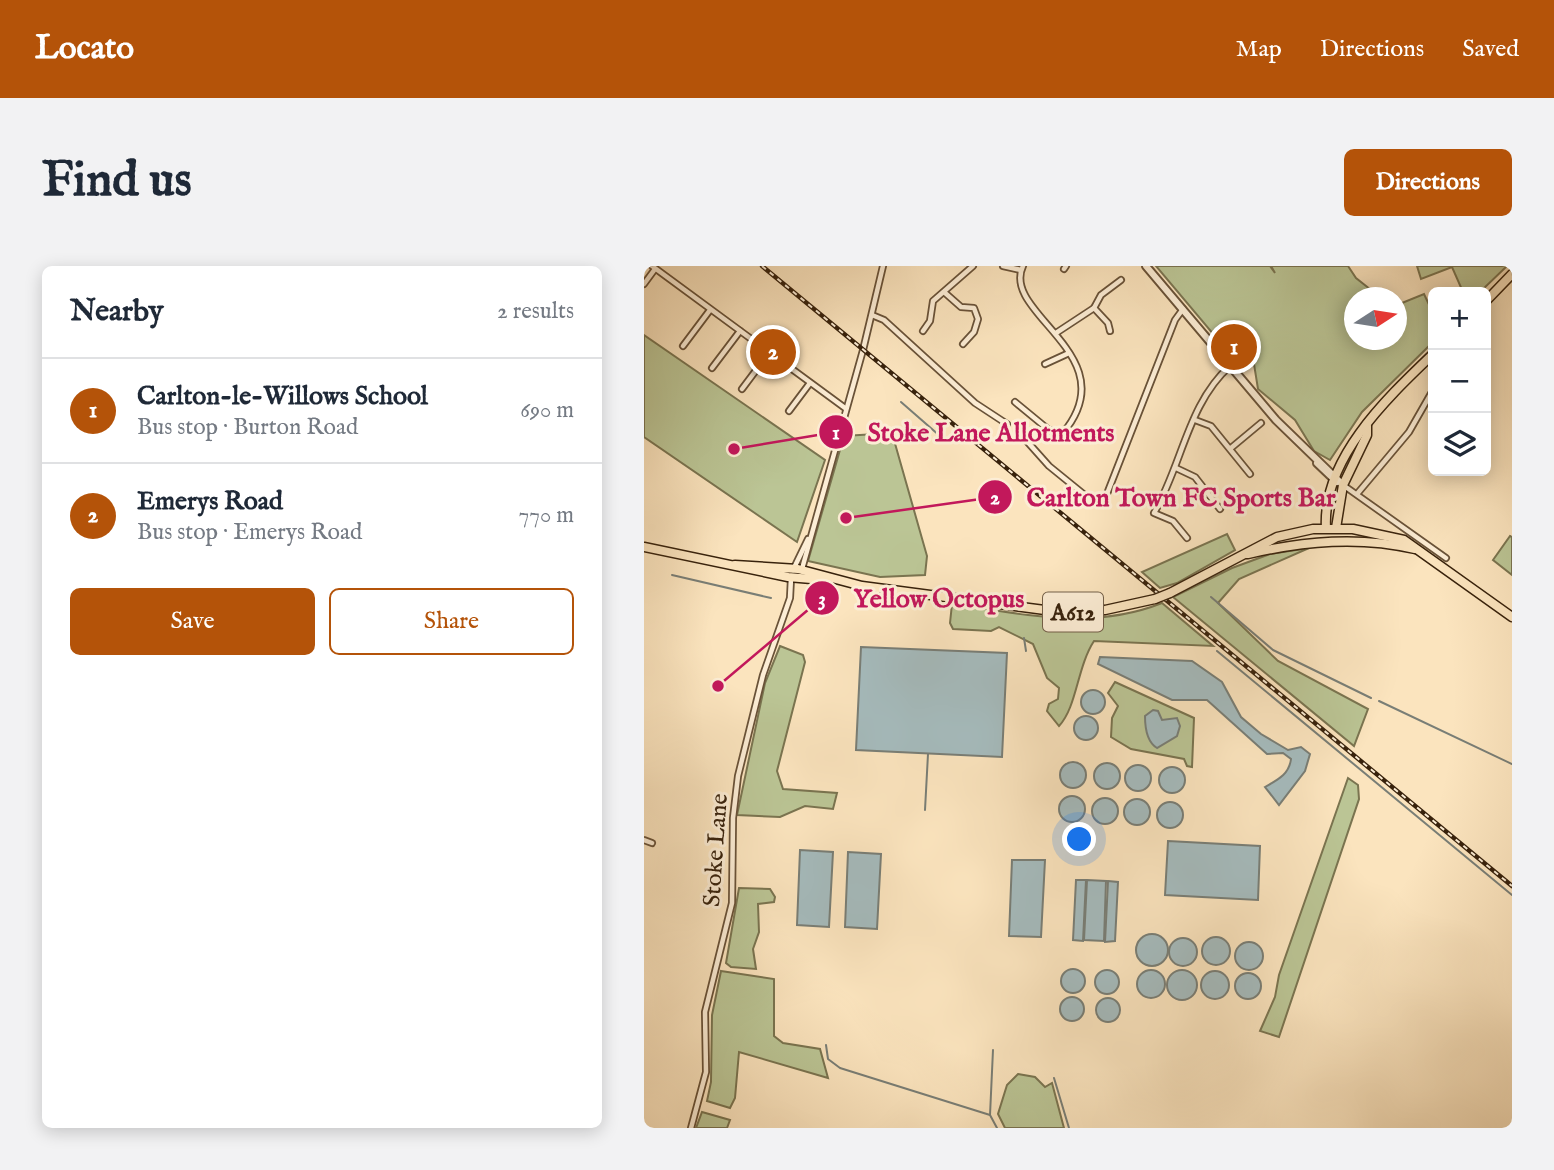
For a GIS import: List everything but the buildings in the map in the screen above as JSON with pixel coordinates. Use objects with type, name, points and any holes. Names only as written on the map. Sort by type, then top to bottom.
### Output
[{"type":"main road","points":[[1491,296],[1512,274]]},
{"type":"main road","points":[[1326,528],[1325,512],[1335,477],[1359,432],[1428,359]]},
{"type":"main road","points":[[1331,535],[1343,485],[1367,435],[1367,426]]},
{"type":"main road","name":"A612","points":[[644,547],[735,565],[986,603],[1079,612],[1155,599],[1277,537],[1326,528],[1331,535],[1421,551]]},
{"type":"main road","name":"A612","points":[[1243,555],[1331,535],[1374,532],[1404,540],[1512,617]]},
{"type":"street","points":[[796,574],[872,315],[883,266]]},
{"type":"street","points":[[955,266],[962,273]]},
{"type":"street","points":[[923,331],[930,321],[933,301],[973,266]]},
{"type":"street","points":[[1003,266],[1022,268],[1019,283],[1024,298],[1056,333],[1069,353],[1078,370],[1083,390],[1072,423],[1063,433],[1049,430],[1015,402]]},
{"type":"street","points":[[1146,266],[1311,456],[1367,505],[1446,558]]},
{"type":"street","points":[[644,284],[653,267],[845,408]]},
{"type":"street","points":[[1056,333],[1094,308],[1101,295],[1121,280]]},
{"type":"street","points":[[944,292],[961,307],[974,308],[978,319],[974,332],[963,344]]},
{"type":"street","points":[[1094,308],[1111,327]]},
{"type":"street","points":[[1024,438],[1049,466],[1097,505],[1102,504],[1175,320],[1183,309]]},
{"type":"street","points":[[683,346],[710,310]]},
{"type":"street","points":[[872,315],[884,320],[975,403],[1007,424]]},
{"type":"street","points":[[712,368],[740,331]]},
{"type":"street","points":[[742,389],[769,353]]},
{"type":"street","points":[[1045,364],[1069,353]]},
{"type":"street","points":[[1187,538],[1173,521],[1154,513],[1176,468],[1204,394],[1231,365]]},
{"type":"street","points":[[789,411],[810,383]]},
{"type":"street","points":[[1357,494],[1409,432],[1428,399]]},
{"type":"street","points":[[1195,419],[1212,426],[1250,474]]},
{"type":"street","points":[[1231,448],[1261,423]]},
{"type":"street","points":[[1176,468],[1195,477],[1220,509]]},
{"type":"street","name":"Stoke Lane","points":[[691,1128],[706,1072],[705,1012],[732,903],[733,818],[737,784],[763,675],[791,597],[796,574]]},
{"type":"street","points":[[644,840],[652,843]]},
{"type":"green space","points":[[1156,266],[1270,266],[1275,273],[1271,266],[1348,266],[1356,278],[1367,287],[1344,287],[1344,350],[1407,350],[1407,301],[1424,294],[1428,302],[1428,347],[1362,412],[1330,460],[1314,451],[1295,420],[1258,389],[1254,364],[1248,354],[1238,345],[1214,335]]},
{"type":"green space","points":[[1417,266],[1507,266],[1485,287],[1461,287],[1452,267],[1421,279]]},
{"type":"green space","points":[[644,335],[825,460],[797,542],[644,437]]},
{"type":"green space","points":[[892,433],[927,556],[925,575],[880,577],[808,561],[844,436]]},
{"type":"green space","points":[[1227,534],[1235,550],[1177,583],[1160,588],[1142,572]]},
{"type":"green space","points":[[1510,536],[1512,537],[1512,575],[1493,560]]},
{"type":"green space","points":[[1309,548],[1239,579],[1218,603],[1278,661],[1368,709],[1354,746],[1173,597],[1232,568],[1270,554]]},
{"type":"green space","points":[[1162,603],[1213,646],[1094,641],[1088,651],[1070,708],[1059,726],[1047,711],[1049,704],[1058,699],[1059,688],[1047,678],[1033,644],[999,627],[991,631],[953,629],[950,623],[952,604],[1058,618],[1084,618],[1136,611]]},
{"type":"green space","points":[[780,646],[803,655],[805,662],[777,771],[783,789],[837,793],[833,809],[805,806],[780,817],[737,815],[765,683]]},
{"type":"green space","points":[[1115,682],[1194,718],[1192,767],[1187,766],[1184,759],[1131,749],[1111,737],[1112,718],[1118,706],[1108,693]]},
{"type":"green space","points":[[1348,778],[1358,785],[1359,799],[1279,1037],[1260,1031],[1275,997],[1279,975]]},
{"type":"green space","points":[[739,888],[770,889],[775,897],[774,902],[758,904],[759,932],[753,949],[756,969],[731,967],[726,963]]},
{"type":"green space","points":[[721,971],[774,979],[774,1036],[783,1043],[820,1049],[828,1078],[739,1052],[735,1098],[730,1108],[707,1101],[711,1082],[712,1015]]},
{"type":"green space","points":[[1018,1074],[1035,1077],[1045,1087],[1052,1083],[1064,1128],[1005,1128],[998,1114],[1007,1085]]},
{"type":"green space","points":[[702,1112],[730,1120],[727,1128],[696,1128]]},
{"type":"shaded area","points":[[861,647],[1007,653],[1002,757],[856,750]]},
{"type":"shaded area","points":[[1100,657],[1192,661],[1222,682],[1241,717],[1261,734],[1288,750],[1301,747],[1310,754],[1305,771],[1279,805],[1265,787],[1285,773],[1291,759],[1283,753],[1267,754],[1207,700],[1172,700],[1098,664]]},
{"type":"shaded area","points":[[1093,690],[1104,697],[1105,702],[1098,713],[1093,714],[1082,707],[1081,702],[1088,691]]},
{"type":"shaded area","points":[[1153,710],[1158,711],[1162,720],[1177,718],[1180,726],[1177,736],[1157,748],[1149,738],[1145,725],[1145,716]]},
{"type":"shaded area","points":[[1086,716],[1095,719],[1098,728],[1095,737],[1086,740],[1077,737],[1074,728],[1077,719]]},
{"type":"shaded area","points":[[1073,762],[1082,766],[1086,775],[1082,784],[1073,788],[1064,784],[1060,775],[1064,766]]},
{"type":"shaded area","points":[[1107,763],[1116,767],[1120,776],[1116,785],[1107,789],[1098,785],[1094,776],[1098,767]]},
{"type":"shaded area","points":[[1138,765],[1147,769],[1151,778],[1147,787],[1138,791],[1129,787],[1125,778],[1129,769]]},
{"type":"shaded area","points":[[1172,767],[1181,771],[1185,780],[1181,789],[1172,793],[1163,789],[1159,780],[1163,771]]},
{"type":"shaded area","points":[[1072,796],[1081,800],[1085,809],[1081,818],[1072,822],[1063,818],[1059,809],[1063,800]]},
{"type":"shaded area","points":[[1105,798],[1114,802],[1118,811],[1114,820],[1105,824],[1096,820],[1092,811],[1096,802]]},
{"type":"shaded area","points":[[1137,799],[1146,803],[1150,812],[1146,821],[1137,825],[1128,821],[1124,812],[1128,803]]},
{"type":"shaded area","points":[[1170,802],[1179,806],[1183,815],[1179,824],[1170,828],[1161,824],[1157,815],[1161,806]]},
{"type":"shaded area","points":[[1168,841],[1260,846],[1258,900],[1165,895]]},
{"type":"shaded area","points":[[800,850],[833,852],[829,927],[797,925]]},
{"type":"shaded area","points":[[848,852],[881,854],[877,929],[845,927]]},
{"type":"shaded area","points":[[1012,860],[1045,860],[1041,937],[1009,936]]},
{"type":"shaded area","points":[[1076,880],[1086,880],[1083,941],[1073,940]]},
{"type":"shaded area","points":[[1087,880],[1106,881],[1104,941],[1084,940]]},
{"type":"shaded area","points":[[1108,881],[1118,882],[1115,941],[1105,942]]},
{"type":"shaded area","points":[[1152,934],[1163,939],[1168,950],[1163,961],[1152,966],[1141,961],[1136,950],[1141,939]]},
{"type":"shaded area","points":[[1216,937],[1226,941],[1230,951],[1226,961],[1216,965],[1206,961],[1202,951],[1206,941]]},
{"type":"shaded area","points":[[1183,938],[1193,942],[1197,952],[1193,962],[1183,966],[1173,962],[1169,952],[1173,942]]},
{"type":"shaded area","points":[[1249,942],[1259,946],[1263,956],[1259,966],[1249,970],[1239,966],[1235,956],[1239,946]]},
{"type":"shaded area","points":[[1073,969],[1084,976],[1085,981],[1078,992],[1073,993],[1062,986],[1061,981],[1068,970]]},
{"type":"shaded area","points":[[1107,970],[1118,977],[1119,982],[1112,993],[1107,994],[1096,987],[1095,982],[1102,971]]},
{"type":"shaded area","points":[[1151,970],[1161,974],[1165,984],[1161,994],[1151,998],[1141,994],[1137,984],[1141,974]]},
{"type":"shaded area","points":[[1182,970],[1192,975],[1197,985],[1192,995],[1182,1000],[1172,995],[1167,985],[1172,975]]},
{"type":"shaded area","points":[[1215,971],[1225,975],[1229,985],[1225,995],[1215,999],[1205,995],[1201,985],[1205,975]]},
{"type":"shaded area","points":[[1248,973],[1257,977],[1261,986],[1257,995],[1248,999],[1239,995],[1235,986],[1239,977]]},
{"type":"shaded area","points":[[1072,997],[1083,1004],[1084,1009],[1077,1020],[1072,1021],[1061,1014],[1060,1009],[1067,998]]},
{"type":"shaded area","points":[[1108,998],[1116,1002],[1120,1010],[1116,1018],[1108,1022],[1100,1018],[1096,1010],[1100,1002]]},
{"type":"waterway","points":[[901,402],[948,443]]},
{"type":"waterway","points":[[672,575],[771,598]]},
{"type":"waterway","points":[[1211,597],[1273,650],[1371,698]]},
{"type":"waterway","points":[[1024,638],[1026,651]]},
{"type":"waterway","points":[[1217,651],[1512,895]]},
{"type":"waterway","points":[[1379,701],[1512,764]]},
{"type":"waterway","points":[[925,810],[928,754]]},
{"type":"waterway","points":[[826,1045],[828,1059],[840,1068],[990,1115]]},
{"type":"waterway","points":[[993,1050],[990,1115],[997,1128]]},
{"type":"waterway","points":[[1054,1078],[1069,1128]]},
{"type":"railway","points":[[762,266],[1512,886]]},
{"type":"place","name":"Carlton-le-Willows School","points":[[1234,347]]},
{"type":"place","name":"Emerys Road","points":[[773,352]]},
{"type":"place","name":"Stoke Lane Allotments","points":[[734,449]]},
{"type":"place","name":"Carlton Town FC Sports Bar","points":[[846,518]]},
{"type":"place","name":"Yellow Octopus","points":[[718,686]]}]
